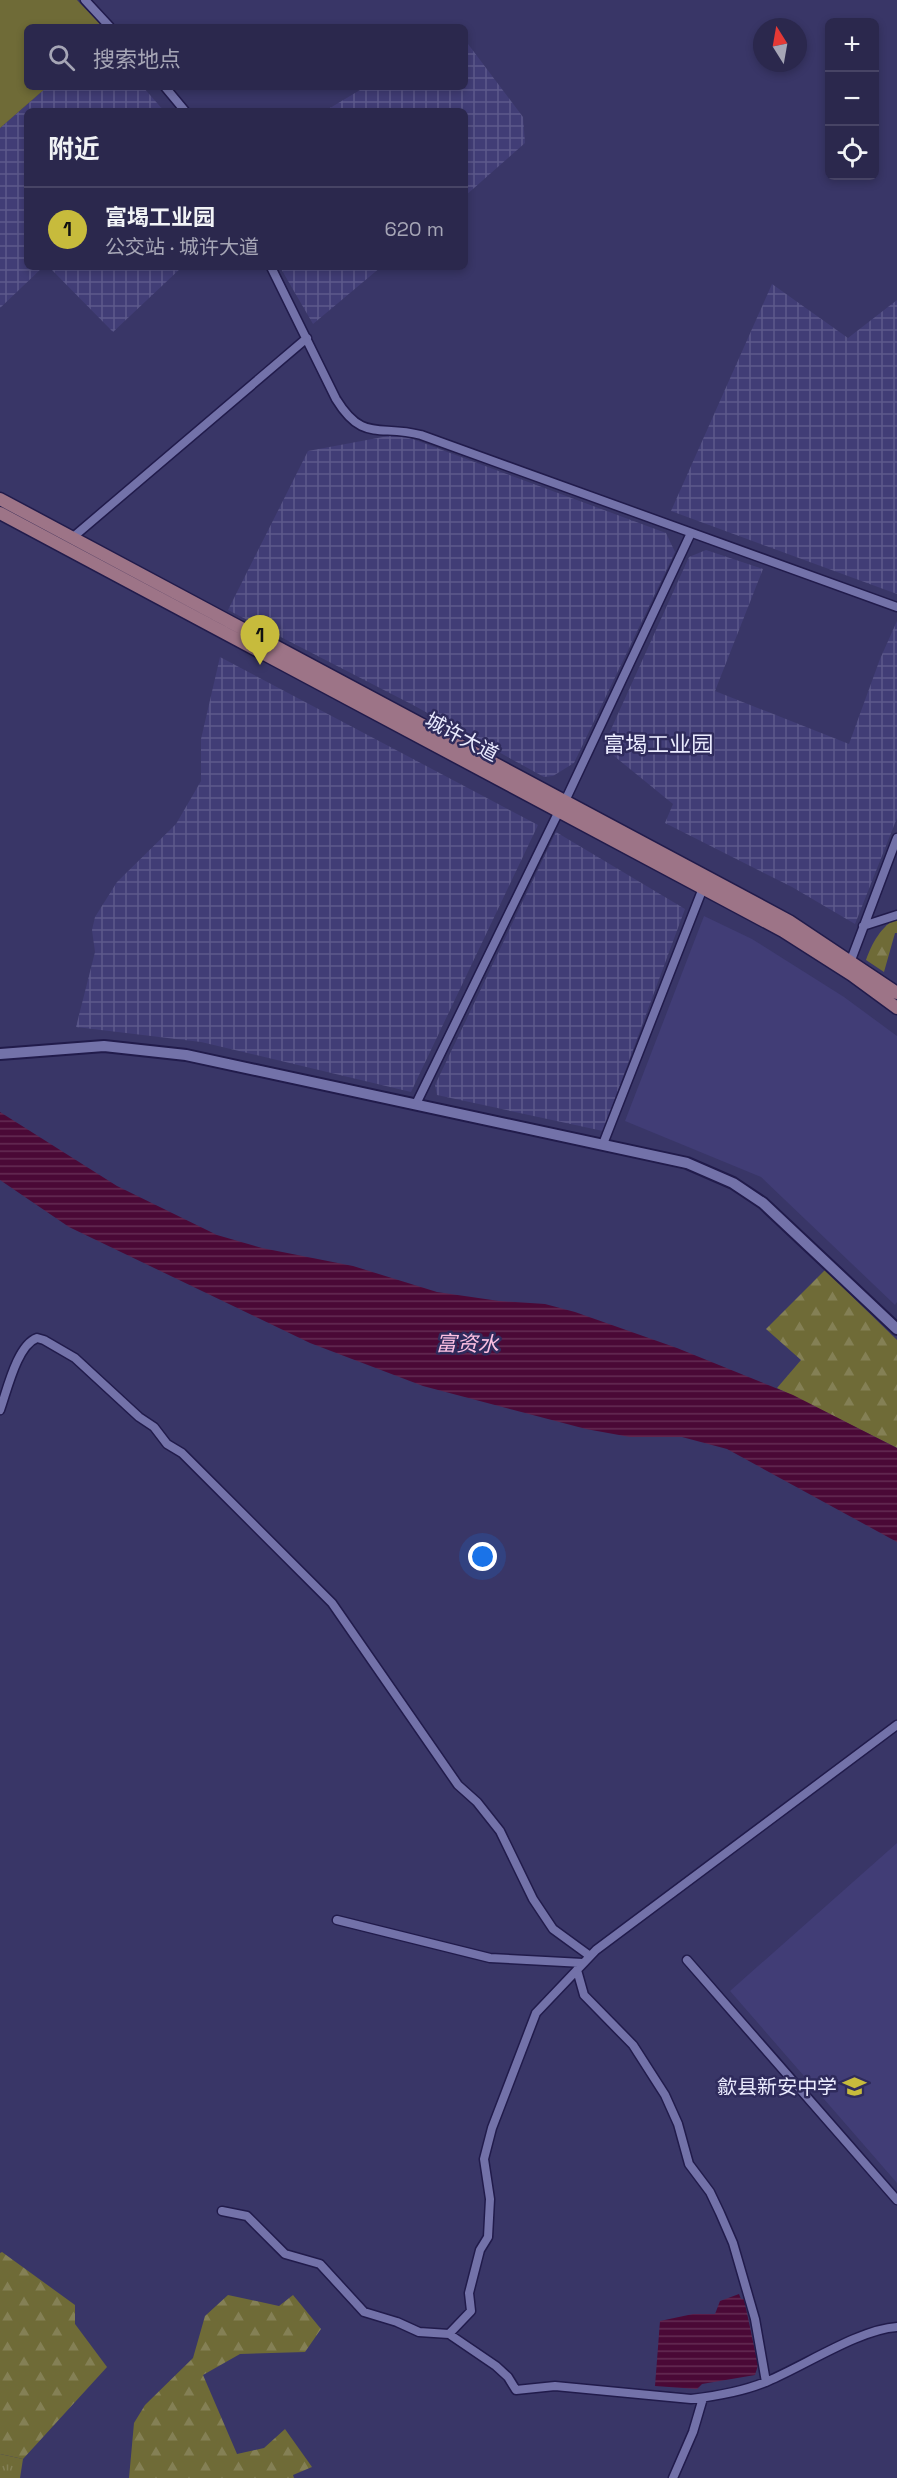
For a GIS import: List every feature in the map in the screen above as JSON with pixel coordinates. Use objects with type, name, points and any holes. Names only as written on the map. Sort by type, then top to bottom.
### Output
[{"type":"main road","name":"城许大道","points":[[0,500],[562,806],[801,942],[897,1008]]},
{"type":"main road","name":"城许大道","points":[[0,513],[562,806],[789,921],[897,993]]},
{"type":"street","points":[[85,0],[107,24]]},
{"type":"street","points":[[168,90],[182,108]]},
{"type":"street","points":[[273,270],[344,411],[360,427],[374,431],[405,431],[421,435],[897,607]]},
{"type":"street","points":[[72,538],[307,338]]},
{"type":"street","points":[[416,1104],[562,806],[691,533]]},
{"type":"street","points":[[850,960],[897,838]]},
{"type":"street","points":[[603,1144],[703,888]]},
{"type":"street","points":[[863,926],[897,915]]},
{"type":"street","points":[[0,1054],[87,1046],[153,1051],[219,1061],[687,1163],[719,1175],[779,1216],[897,1329]]},
{"type":"street","points":[[0,1410],[18,1359],[26,1344],[37,1338],[44,1340],[75,1359],[139,1417],[154,1427],[167,1444],[182,1453],[332,1603],[458,1785],[477,1802],[500,1831],[533,1899],[553,1929],[583,1963],[584,1995],[633,2045],[665,2095],[678,2124],[689,2164],[710,2192],[733,2243],[754,2319],[766,2382]]},
{"type":"street","points":[[449,2334],[471,2312],[469,2293],[480,2250],[488,2237],[490,2199],[483,2159],[492,2127],[536,2013],[583,1963],[730,1848],[897,1725]]},
{"type":"street","points":[[337,1920],[490,1958],[583,1963]]},
{"type":"street","points":[[687,1960],[897,2200]]},
{"type":"street","points":[[222,2211],[248,2216],[279,2250],[291,2258],[320,2264],[364,2312],[397,2322],[419,2332],[449,2334],[496,2366],[508,2377],[516,2390],[555,2386],[691,2399],[703,2398],[766,2382],[873,2332],[897,2327]]},
{"type":"street","points":[[673,2478],[693,2432],[703,2398]]},
{"type":"shaded area","points":[[468,44],[523,117],[525,143],[468,193],[468,108],[330,108],[360,90],[468,90]]},
{"type":"shaded area","points":[[44,90],[146,90],[161,108],[24,108],[24,270],[40,270],[0,308],[0,128]]},
{"type":"shaded area","points":[[52,270],[179,270],[113,332]]},
{"type":"shaded area","points":[[282,270],[377,270],[313,324]]},
{"type":"shaded area","points":[[772,284],[848,338],[897,300],[897,594],[671,511]]},
{"type":"shaded area","points":[[399,434],[666,533],[675,552],[574,763],[553,776],[544,777],[413,705],[228,610],[308,451]]},
{"type":"shaded area","points":[[706,550],[763,569],[715,691],[849,744],[880,659],[897,621],[897,818],[855,924],[792,887],[665,823],[673,804],[603,747],[689,557]]},
{"type":"shaded area","points":[[220,657],[538,825],[411,1092],[201,1042],[76,1027],[95,952],[92,930],[95,917],[117,882],[176,824],[201,781],[201,739]]},
{"type":"shaded area","points":[[556,832],[685,909],[603,1131],[437,1095],[435,1085]]},
{"type":"shaded area","points":[[704,916],[752,939],[844,997],[897,1036],[897,1302],[895,1305],[761,1177],[625,1121]]},
{"type":"shaded area","name":"歙县新安中学","points":[[897,1843],[897,2183],[730,1991]]},
{"type":"green space","points":[[0,0],[77,0],[100,24],[24,24],[24,90],[44,90],[0,128]]},
{"type":"green space","points":[[897,917],[897,933],[895,933],[884,972],[866,960],[878,936]]},
{"type":"green space","points":[[825,1270],[897,1340],[897,1448],[777,1388],[801,1360],[766,1329]]},
{"type":"green space","points":[[2,2252],[75,2305],[75,2324],[107,2367],[23,2459],[0,2454],[0,2253]]},
{"type":"green space","points":[[228,2295],[279,2306],[293,2295],[321,2329],[305,2352],[240,2354],[203,2375],[237,2454],[264,2448],[285,2429],[312,2467],[293,2475],[294,2478],[129,2478],[134,2423],[145,2405],[193,2358],[205,2316]]},
{"type":"green space","points":[[0,2454],[23,2459],[20,2478],[0,2478]]},
{"type":"water","name":"富资水","points":[[0,1112],[117,1186],[217,1235],[262,1248],[353,1266],[437,1292],[499,1301],[545,1304],[575,1312],[677,1348],[793,1395],[897,1448],[897,1542],[727,1449],[682,1437],[630,1437],[586,1429],[423,1386],[310,1343],[69,1227],[0,1180]]},
{"type":"water","points":[[739,2294],[741,2299],[744,2299],[758,2365],[755,2375],[702,2384],[697,2389],[655,2386],[660,2321],[693,2314],[715,2314],[720,2301]]},
{"type":"place","name":"富堨工业园","points":[[260,665]]},
{"type":"place","name":"歙县新安中学","points":[[855,2087]]},
{"type":"district","name":"富堨工业园","points":[[658,744]]}]
